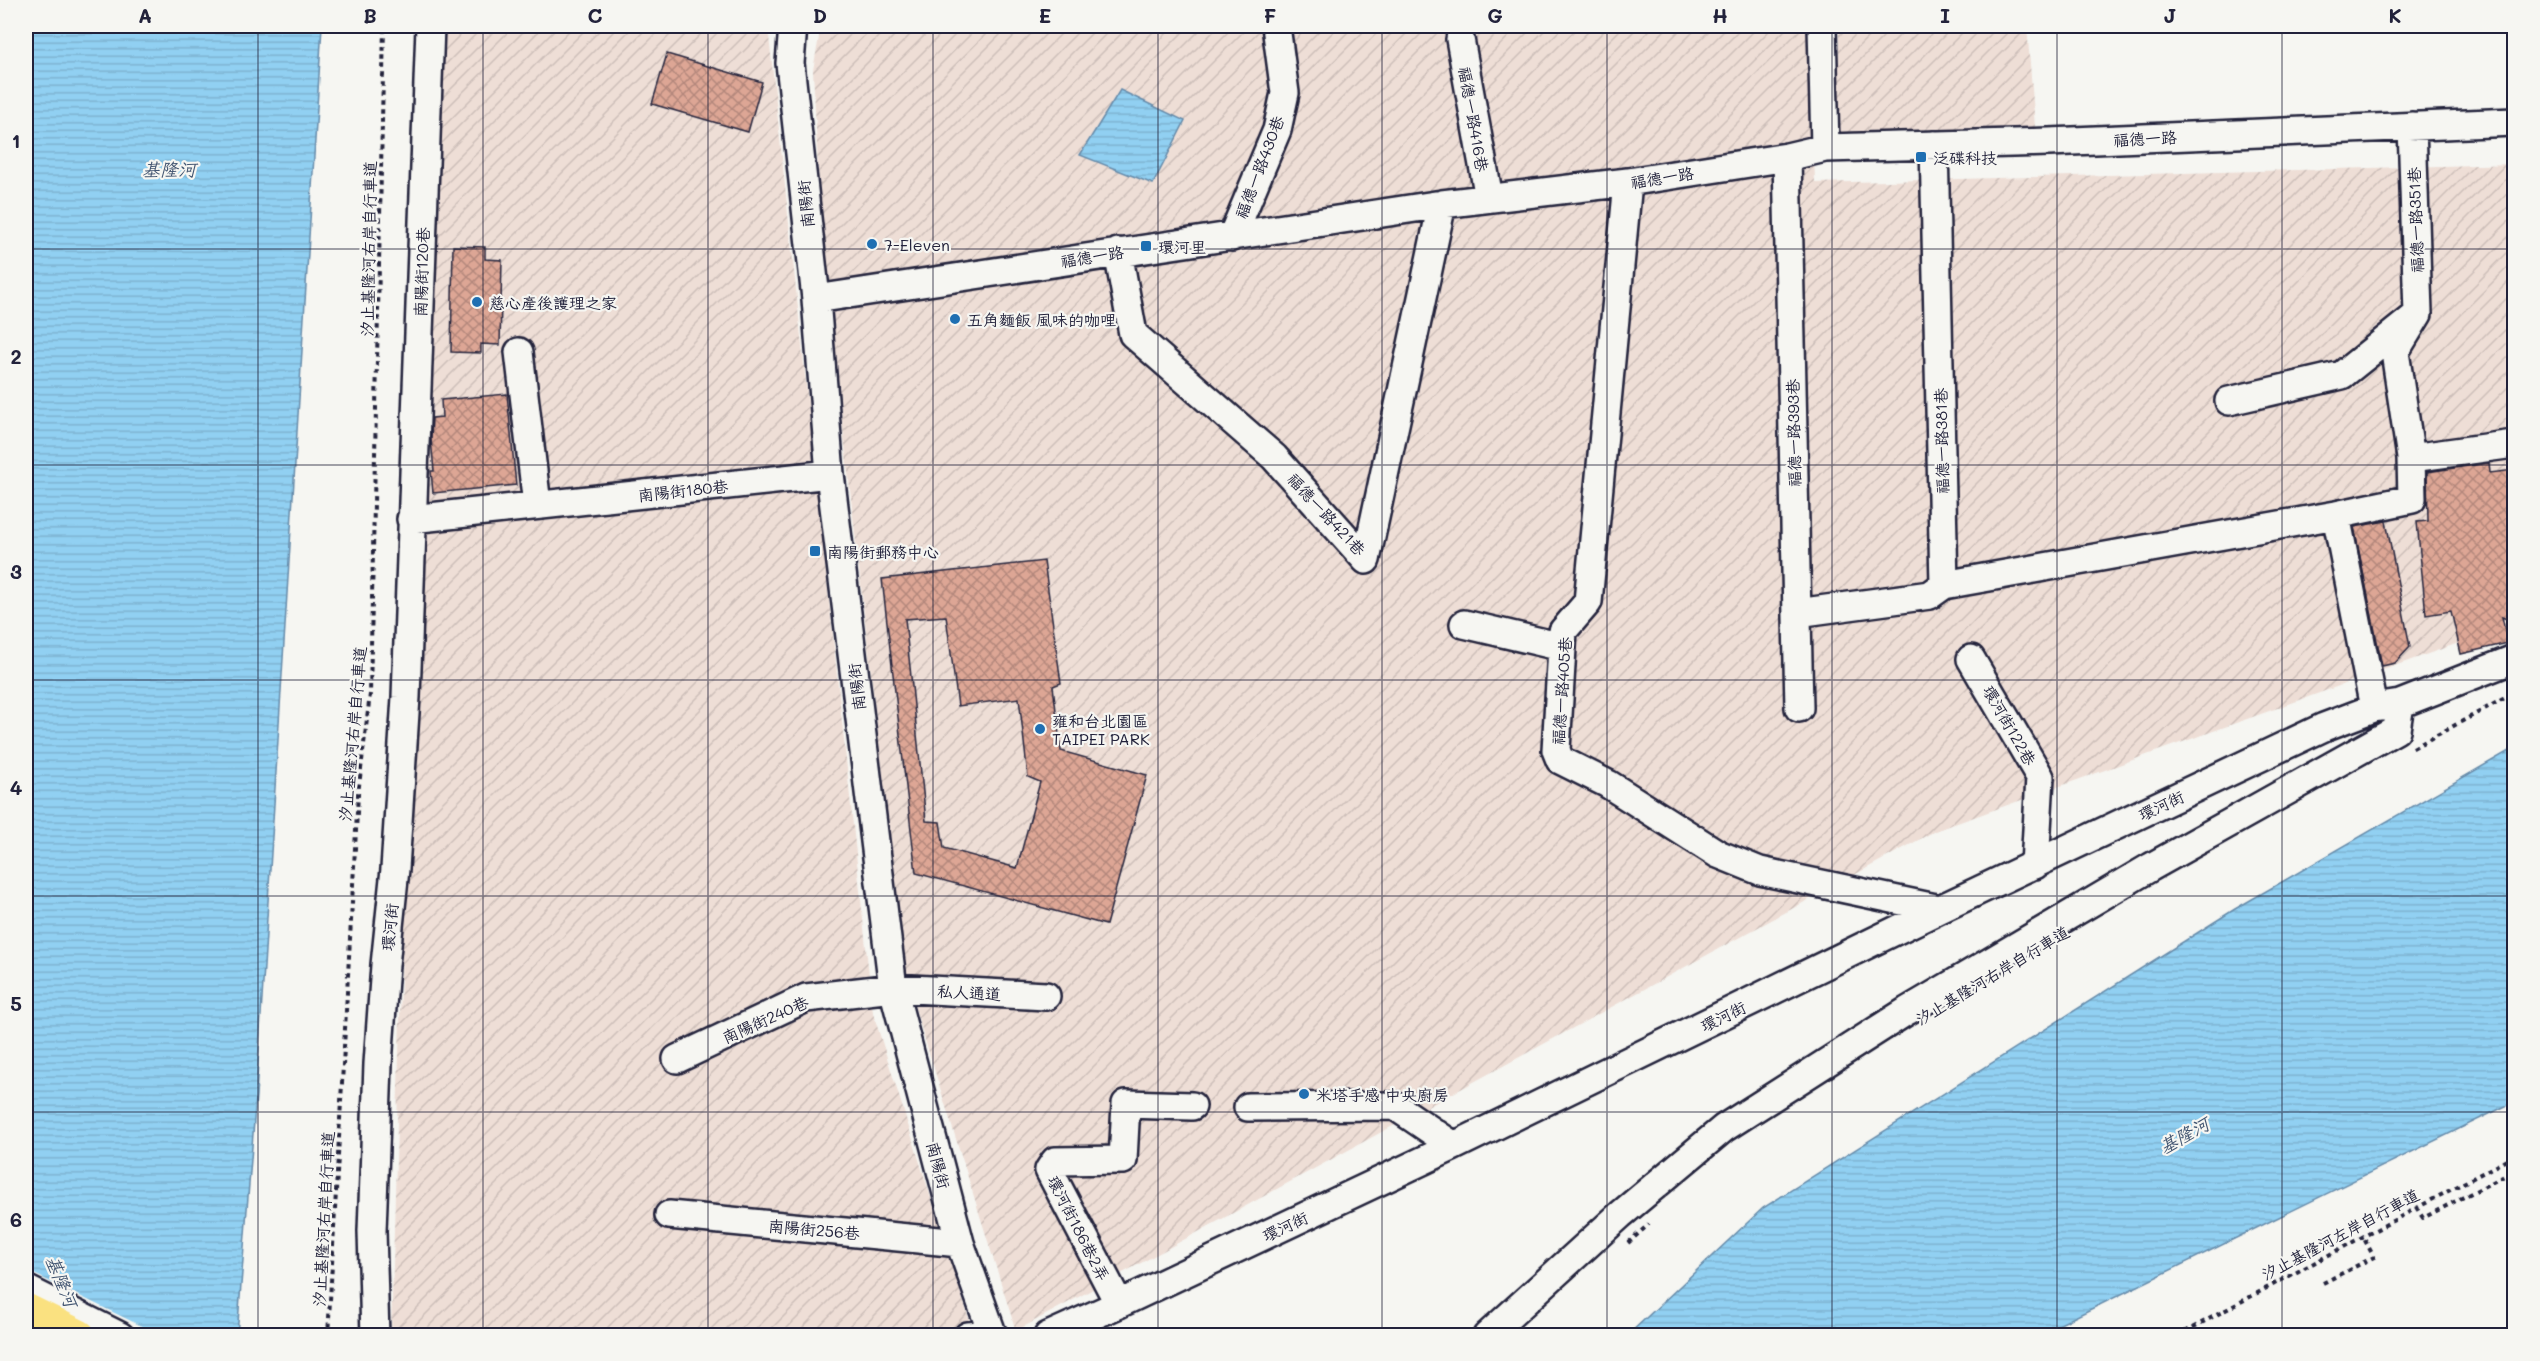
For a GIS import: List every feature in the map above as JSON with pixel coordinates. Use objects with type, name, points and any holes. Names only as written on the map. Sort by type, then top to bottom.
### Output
[{"type":"main road","points":[[26,1310],[79,1335]]},
{"type":"street","name":"南陽街120巷","points":[[411,519],[430,26]]},
{"type":"street","name":"南陽街","points":[[793,26],[790,63],[816,299],[830,474],[893,988],[985,1335]]},
{"type":"street","name":"福德一路430巷","points":[[1232,237],[1277,130],[1285,93],[1276,26]]},
{"type":"street","points":[[1822,26],[1825,148]]},
{"type":"street","name":"福德一路416巷","points":[[1460,39],[1489,198]]},
{"type":"street","name":"福德一路","points":[[816,299],[1442,204],[1628,182],[1787,157],[1825,148],[2514,122]]},
{"type":"street","name":"福德一路351巷","points":[[2412,126],[2418,314]]},
{"type":"street","name":"福德一路381巷","points":[[1934,145],[1944,585]]},
{"type":"street","name":"福德一路393巷","points":[[1787,157],[1799,708]]},
{"type":"street","name":"福德一路405巷","points":[[1628,182],[1588,602],[1563,631],[1556,750],[1560,760],[1608,784],[1718,854],[1760,871],[1940,909]]},
{"type":"street","name":"福德一路421巷","points":[[1118,252],[1133,334],[1274,457],[1366,560],[1442,204]]},
{"type":"street","points":[[2229,401],[2342,375],[2418,314]]},
{"type":"street","points":[[1797,613],[1930,595],[1944,585],[2336,515],[2412,499],[2411,458],[2395,352],[2418,314]]},
{"type":"street","points":[[519,352],[537,505]]},
{"type":"street","points":[[2411,458],[2514,444]]},
{"type":"street","name":"南陽街180巷","points":[[411,519],[830,474]]},
{"type":"street","points":[[2336,515],[2373,708]]},
{"type":"street","name":"環河街","points":[[375,1335],[372,1231],[378,1064],[395,869],[405,709],[411,519]]},
{"type":"street","points":[[1464,624],[1562,647]]},
{"type":"street","name":"環河街","points":[[1048,1335],[1119,1305],[1454,1146],[1940,909],[2324,728],[2373,708],[2400,704],[2514,659]]},
{"type":"street","name":"環河街122巷","points":[[1971,660],[2040,777],[2035,865]]},
{"type":"street","points":[[1487,1335],[1620,1215],[1724,1128],[1907,1011],[1998,957],[2151,867],[2396,730],[2400,704]]},
{"type":"street","name":"私人通道","points":[[893,988],[1046,996]]},
{"type":"street","name":"南陽街240巷","points":[[676,1059],[806,998],[893,988]]},
{"type":"street","name":"環河街186巷2弄","points":[[1119,1305],[1049,1170],[1055,1161],[1123,1160],[1126,1104],[1192,1106]]},
{"type":"street","points":[[1248,1107],[1395,1106],[1454,1146]]},
{"type":"street","name":"南陽街256巷","points":[[669,1215],[960,1243]]},
{"type":"street","points":[[26,1289],[120,1335]]},
{"type":"path","name":"汐止基隆河右岸自行車道","points":[[328,1335],[358,794],[370,694],[384,26]]},
{"type":"path","points":[[2412,748],[2514,693]]},
{"type":"path","name":"汐止基隆河左岸自行車道","points":[[2176,1335],[2514,1156]]},
{"type":"path","points":[[2416,1207],[2423,1218],[2514,1171]]},
{"type":"path","points":[[1621,1248],[1657,1218]]},
{"type":"path","points":[[2323,1283],[2374,1257],[2362,1235]]},
{"type":"shaded area","points":[[428,26],[772,26],[769,36],[873,1013],[974,1335],[391,1336]]},
{"type":"shaded area","points":[[821,26],[1810,26],[1815,183],[2514,164],[2514,623],[1935,831],[1016,1331],[906,979],[822,246],[813,70]]},
{"type":"shaded area","points":[[1839,26],[2027,26],[2035,127],[1838,135]]},
{"type":"water","name":"基隆河","points":[[26,26],[322,26],[256,1096],[237,1335],[26,1335]]},
{"type":"water","points":[[1120,90],[1185,121],[1153,184],[1080,155]]},
{"type":"water","name":"基隆河","points":[[2514,748],[2514,1102],[2038,1335],[1628,1335],[1763,1208],[2235,909]]},
{"type":"pier","points":[[26,1270],[160,1335],[73,1335],[26,1312]]},
{"type":"building","points":[[667,54],[762,82],[748,132],[652,104]]},
{"type":"building","name":"慈心產後護理之家","points":[[453,246],[485,247],[485,259],[502,260],[500,345],[481,344],[481,353],[451,352]]},
{"type":"building","points":[[507,394],[516,485],[433,493],[432,418],[442,417],[441,400]]},
{"type":"building","points":[[2489,463],[2490,473],[2514,470],[2514,622],[2502,617],[2508,643],[2461,654],[2451,611],[2426,615],[2417,522],[2428,521],[2427,472]]},
{"type":"building","points":[[2386,521],[2410,647],[2395,663],[2382,666],[2354,527]]},
{"type":"building","name":"雍和台北園區 TAIPEI PARK","points":[[1044,561],[1061,683],[1053,686],[1061,751],[1147,775],[1106,925],[916,873],[882,579]],"holes":[[[946,616],[958,706],[1019,698],[1028,777],[1040,782],[1017,868],[944,848],[940,822],[926,821],[905,619]]]},
{"type":"place","name":"泛碟科技","points":[[1921,157]]},
{"type":"place","name":"7-Eleven","points":[[872,244]]},
{"type":"place","name":"環河里","points":[[1146,246]]},
{"type":"place","name":"慈心產後護理之家","points":[[477,302]]},
{"type":"place","name":"五角麵飯 風味的咖哩","points":[[955,319]]},
{"type":"place","name":"南陽街郵務中心","points":[[815,551]]},
{"type":"place","name":"雍和台北園區 TAIPEI PARK","points":[[1040,729]]},
{"type":"place","name":"米塔手感 中央廚房","points":[[1304,1094]]}]
